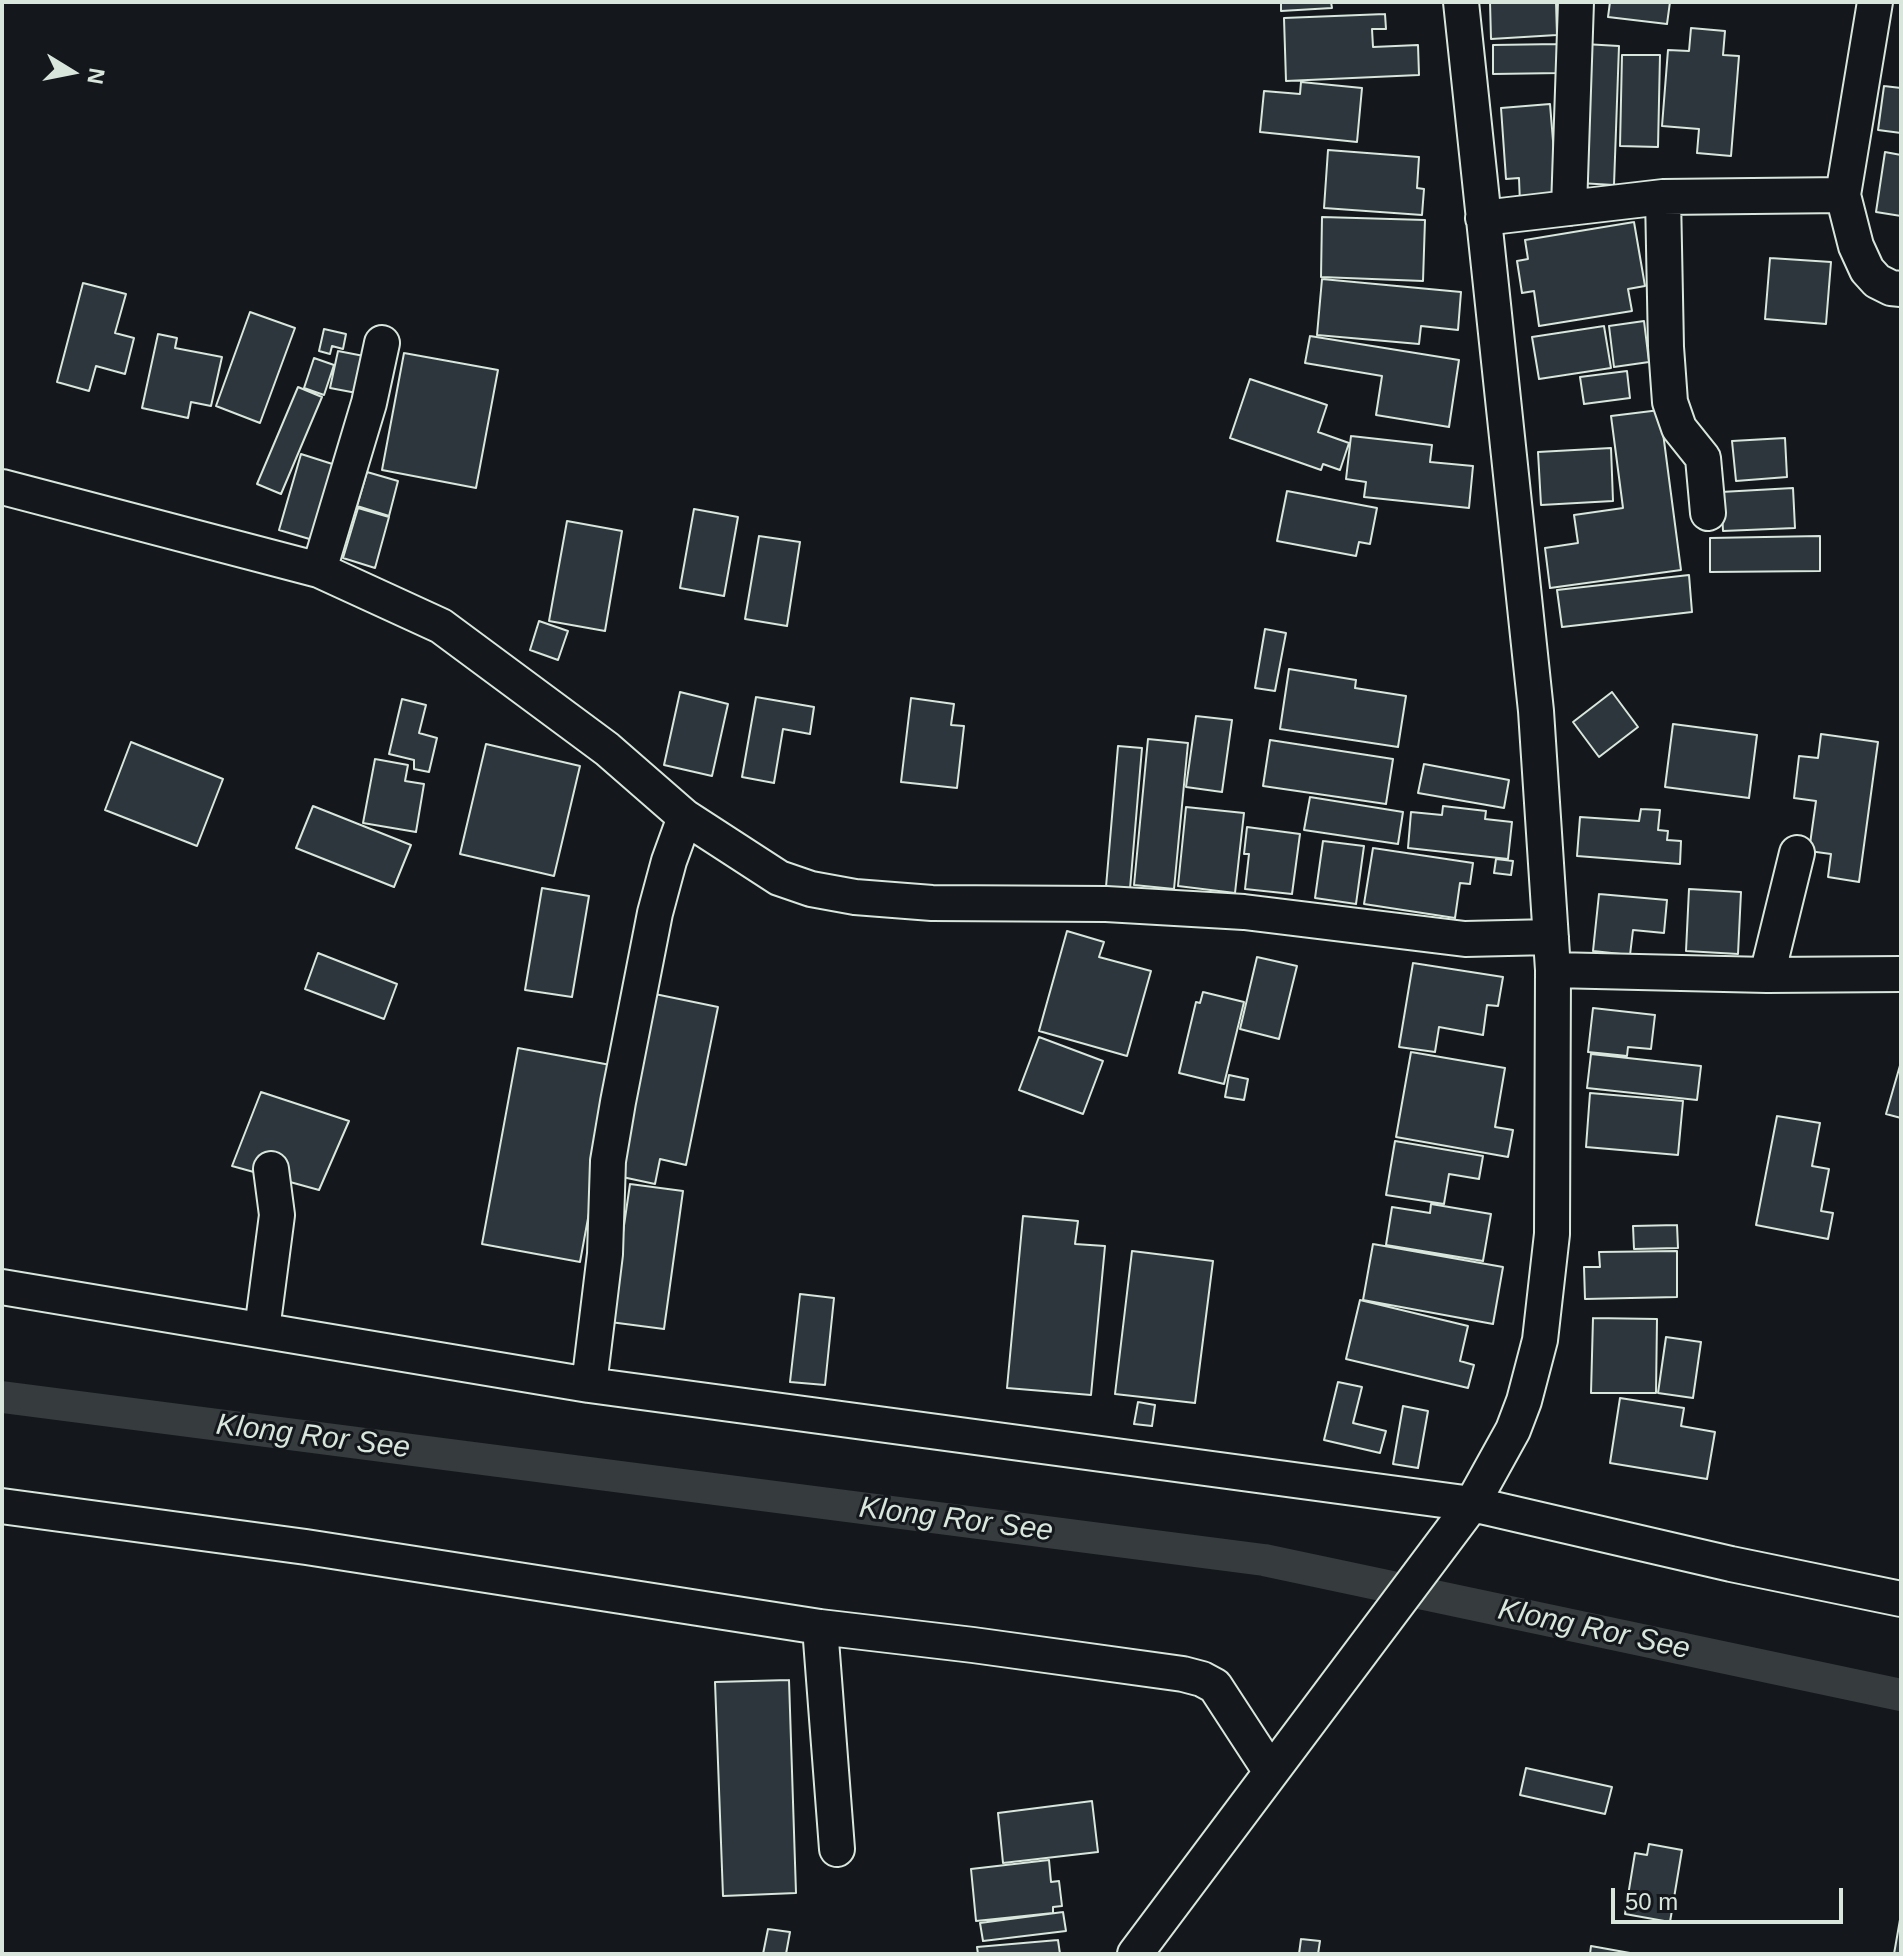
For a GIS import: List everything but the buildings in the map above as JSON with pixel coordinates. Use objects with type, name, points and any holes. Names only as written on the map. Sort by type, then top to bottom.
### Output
[{"type":"street","points":[[1135,1954],[1472,1504],[1513,1430],[1524,1401],[1545,1308],[1552,1234],[1552,954],[1536,711],[1461,2]]},
{"type":"street","points":[[1569,208],[1576,2]]},
{"type":"street","points":[[1875,2],[1843,195],[1856,246],[1867,270],[1877,281],[1901,289]]},
{"type":"street","points":[[1483,218],[1663,197],[1843,195]]},
{"type":"street","points":[[1663,197],[1670,402],[1679,428],[1703,458],[1708,513]]},
{"type":"street","points":[[319,570],[352,465],[382,343]]},
{"type":"street","points":[[2,487],[319,570],[441,626],[607,749],[685,817],[779,878],[833,894],[932,903],[1106,904],[1244,912],[1465,939],[1552,954],[1767,975],[1901,974]]},
{"type":"street","points":[[589,1385],[605,1254],[608,1161],[615,1117],[655,913],[685,817]]},
{"type":"street","points":[[1767,975],[1797,853]]},
{"type":"street","points":[[262,1330],[277,1215],[271,1169]]},
{"type":"street","points":[[2,1287],[589,1385],[1472,1504],[1731,1564],[1901,1599]]},
{"type":"street","points":[[2,1506],[306,1547],[820,1627],[1048,1654],[1202,1679],[1215,1686],[1271,1772]]},
{"type":"street","points":[[820,1627],[837,1849]]},
{"type":"waterway","name":"Klong Ror See","points":[[2,1397],[1264,1560],[1901,1695]]}]
